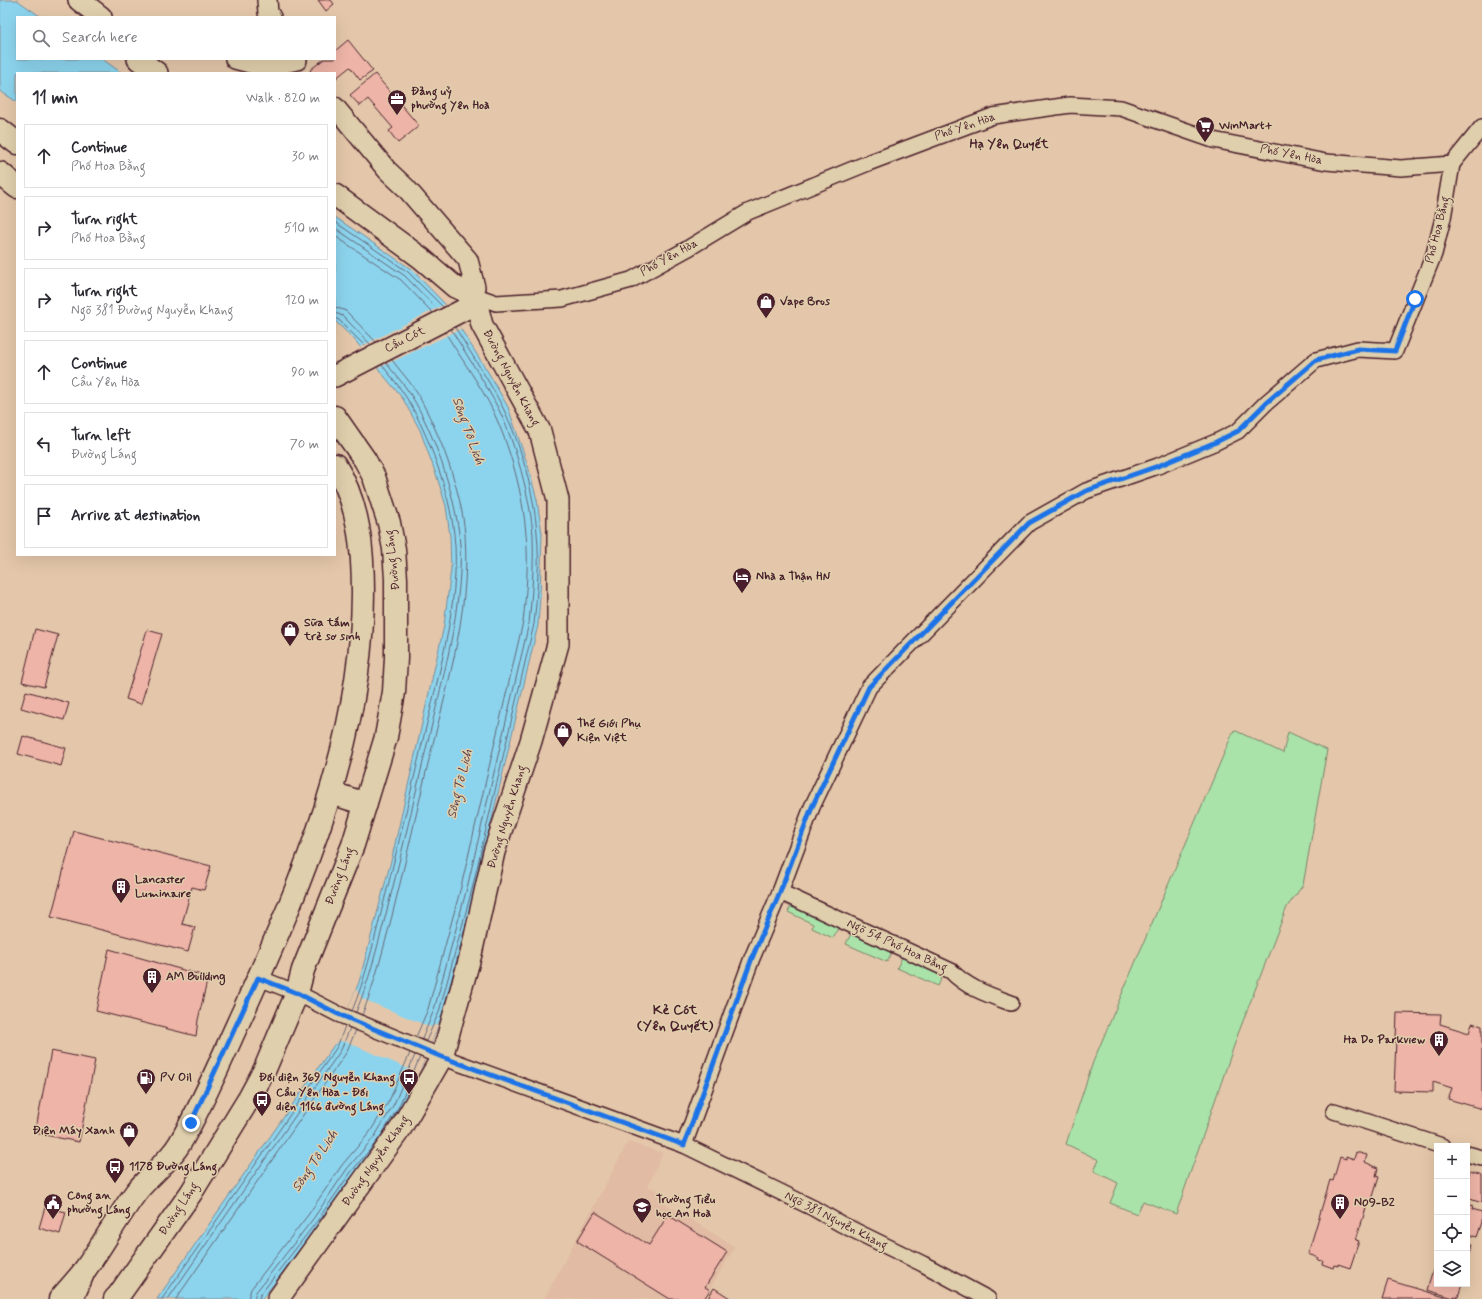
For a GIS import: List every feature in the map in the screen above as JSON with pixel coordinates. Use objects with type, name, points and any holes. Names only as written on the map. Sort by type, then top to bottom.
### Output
[{"type":"main road","points":[[79,0],[99,16]]},
{"type":"main road","points":[[139,60],[156,72]]},
{"type":"main road","points":[[0,130],[16,142]]},
{"type":"main road","points":[[0,173],[16,186]]},
{"type":"main road","points":[[336,196],[421,258],[455,286],[475,296]]},
{"type":"main road","name":"Cầu Cót","points":[[336,375],[469,308],[475,296]]},
{"type":"main road","name":"Đường Nguyễn Khang","points":[[278,1299],[401,1128],[435,1054],[471,954],[494,852],[532,741],[558,644],[558,500],[540,431],[482,325],[475,296]]},
{"type":"main road","name":"Đường Láng","points":[[115,1299],[191,1193],[250,1097],[264,1071],[297,993],[303,970],[338,885],[366,804],[386,737],[394,692],[397,612],[394,549],[389,523],[374,477],[365,460],[336,418]]},
{"type":"main road","points":[[60,1299],[84,1271],[144,1182],[164,1164],[178,1146],[205,1097],[294,898],[331,793],[348,729],[355,695],[361,653],[363,615],[362,557],[358,528],[346,483],[336,467]]},
{"type":"main road","points":[[331,793],[366,804]]},
{"type":"main road","points":[[72,1299],[84,1271]]},
{"type":"street","points":[[267,0],[268,13],[270,16]]},
{"type":"street","points":[[239,60],[264,67],[300,64]]},
{"type":"street","name":"Phố Yên Hòa","points":[[475,296],[496,303],[562,299],[630,280],[687,249],[748,212],[868,163],[993,116],[1054,107],[1070,105],[1121,108],[1213,140],[1326,162],[1401,168],[1452,164]]},
{"type":"street","name":"Đường Nguyễn Khang","points":[[336,108],[387,170],[406,188],[468,260],[475,296]]},
{"type":"street","points":[[1452,164],[1482,127]]},
{"type":"street","name":"Phố Hoa Bằng","points":[[684,1145],[752,958],[780,892],[820,787],[869,687],[1029,523],[1086,491],[1166,463],[1238,431],[1266,403],[1316,360],[1358,349],[1395,351],[1434,254],[1443,218],[1452,164]]},
{"type":"street","name":"Ngõ 54 Phố Hoa Bằng","points":[[780,892],[950,971],[960,981],[982,992],[1011,1003]]},
{"type":"street","name":"Ngõ 381 Nguyễn Khang","points":[[258,978],[297,993],[345,1016],[435,1054],[684,1145],[813,1208],[841,1224],[923,1264],[988,1299]]},
{"type":"street","points":[[1334,1111],[1434,1143]]},
{"type":"street","points":[[1470,1155],[1482,1158]]},
{"type":"shaded area","name":"Trường Tiểu học An Hoà","points":[[628,1142],[663,1153],[648,1186],[661,1192],[658,1199],[735,1247],[704,1299],[544,1299]]},
{"type":"green space","points":[[1234,730],[1283,753],[1288,732],[1327,750],[1303,885],[1287,907],[1238,1034],[1176,1214],[1143,1201],[1137,1214],[1110,1203],[1118,1183],[1094,1171],[1099,1160],[1066,1144],[1093,1062]]},
{"type":"green space","points":[[793,902],[840,924],[833,938],[812,928],[813,924],[788,912]]},
{"type":"green space","points":[[853,929],[894,947],[887,962],[846,944]]},
{"type":"green space","points":[[904,953],[945,971],[938,986],[897,968]]},
{"type":"water","points":[[0,0],[17,0],[40,16],[16,16],[16,60],[103,60],[121,72],[16,72],[16,101],[0,91]]},
{"type":"water","name":"Sông Tô Lịch","points":[[336,218],[411,269],[445,304],[488,372],[508,407],[528,466],[537,500],[542,534],[538,625],[475,890],[443,1013],[415,1083],[402,1108],[382,1141],[354,1174],[320,1224],[262,1299],[157,1299],[334,1045],[359,982],[392,857],[444,626],[451,569],[450,536],[446,506],[437,477],[420,430],[403,399],[353,338],[336,322]]},
{"type":"pier","points":[[445,304],[461,329],[379,368],[360,347]]},
{"type":"pier","points":[[356,989],[363,999],[430,1027],[439,1023],[415,1083],[414,1073],[411,1070],[347,1042],[340,1041],[333,1045]]},
{"type":"building","points":[[318,0],[331,0],[334,4],[326,11]]},
{"type":"building","points":[[348,40],[373,71],[360,80],[350,67],[336,78],[336,72],[311,72],[310,70],[323,60],[336,60],[336,50]]},
{"type":"building","name":"Đảng uỷ phường Yên Hoà","points":[[375,74],[419,126],[398,143],[389,131],[393,128],[368,99],[360,106],[350,95]]},
{"type":"building","points":[[35,629],[58,635],[44,687],[22,682]]},
{"type":"building","points":[[147,630],[162,634],[141,704],[126,699]]},
{"type":"building","points":[[26,691],[69,703],[64,720],[21,708]]},
{"type":"building","points":[[23,736],[66,748],[61,766],[18,754]]},
{"type":"building","name":"Lancaster Luminaire","points":[[74,831],[211,866],[204,890],[192,887],[182,924],[195,927],[188,952],[51,917]]},
{"type":"building","name":"AM Building","points":[[109,949],[208,977],[198,1020],[196,1036],[96,1011]]},
{"type":"building","name":"Ha Do Parkview","points":[[1397,1013],[1441,1014],[1440,1024],[1469,1033],[1472,1023],[1482,1026],[1482,1109],[1448,1099],[1452,1088],[1433,1082],[1433,1092],[1394,1091]]},
{"type":"building","points":[[51,1051],[95,1060],[79,1142],[35,1133]]},
{"type":"building","name":"N09-B2","points":[[1356,1152],[1367,1155],[1365,1162],[1378,1168],[1376,1176],[1379,1177],[1371,1203],[1368,1202],[1356,1240],[1359,1241],[1350,1268],[1338,1264],[1338,1266],[1334,1265],[1333,1268],[1322,1264],[1323,1261],[1318,1260],[1319,1258],[1308,1254],[1330,1180],[1333,1181],[1340,1157],[1346,1159],[1346,1156],[1354,1159]]},
{"type":"building","points":[[1470,1171],[1482,1175],[1482,1203],[1470,1199]]},
{"type":"building","points":[[1470,1205],[1473,1206],[1472,1209],[1482,1212],[1482,1222],[1477,1237],[1470,1235]]},
{"type":"building","name":"Công an phường Láng","points":[[45,1207],[66,1212],[60,1234],[39,1228]]},
{"type":"building","points":[[595,1212],[649,1245],[668,1215],[727,1252],[705,1287],[710,1290],[704,1299],[670,1299],[577,1241]]},
{"type":"building","points":[[1434,1267],[1434,1287],[1461,1287],[1458,1297],[1454,1296],[1454,1298],[1427,1290]]},
{"type":"building","points":[[1388,1280],[1451,1299],[1382,1299]]},
{"type":"building","points":[[714,1288],[730,1298],[708,1298]]},
{"type":"place","name":"Đảng uỷ phường Yên Hoà","points":[[397,116]]},
{"type":"place","name":"WinMart+","points":[[1205,143]]},
{"type":"place","name":"Vape Bros","points":[[766,319]]},
{"type":"place","name":"Nhà a Thận HN","points":[[742,594]]},
{"type":"place","name":"Sữa tắm trẻ sơ sinh","points":[[290,647]]},
{"type":"place","name":"Thế Giới Phụ Kiện Việt","points":[[563,748]]},
{"type":"place","name":"Lancaster Luminaire","points":[[121,904]]},
{"type":"place","name":"AM Building","points":[[152,994]]},
{"type":"place","name":"Ha Do Parkview","points":[[1439,1057]]},
{"type":"place","name":"PV Oil","points":[[146,1095]]},
{"type":"place","name":"Đối diện 369 Nguyễn Khang","points":[[409,1095]]},
{"type":"place","name":"Cầu Yên Hòa - Đối diện 1166 đường Láng","points":[[262,1117]]},
{"type":"place","name":"Điện Máy Xanh","points":[[129,1148]]},
{"type":"place","name":"1178 Đường Láng","points":[[115,1184]]},
{"type":"place","name":"Công an phường Láng","points":[[53,1220]]},
{"type":"place","name":"N09-B2","points":[[1340,1220]]},
{"type":"place","name":"Trường Tiểu học An Hoà","points":[[642,1224]]},
{"type":"district","name":"Hạ Yên Quyết","points":[[1009,144]]},
{"type":"district","name":"Kẻ Cót (Yên Quyết)","points":[[675,1018]]},
{"type":"route","points":[[191,1123],[205,1097],[258,978],[297,993],[338,1014],[442,1057],[684,1145],[752,958],[780,892],[820,787],[869,687],[1029,523],[1086,491],[1158,466],[1216,442],[1238,431],[1266,403],[1316,360],[1358,349],[1395,351],[1415,299]]}]
